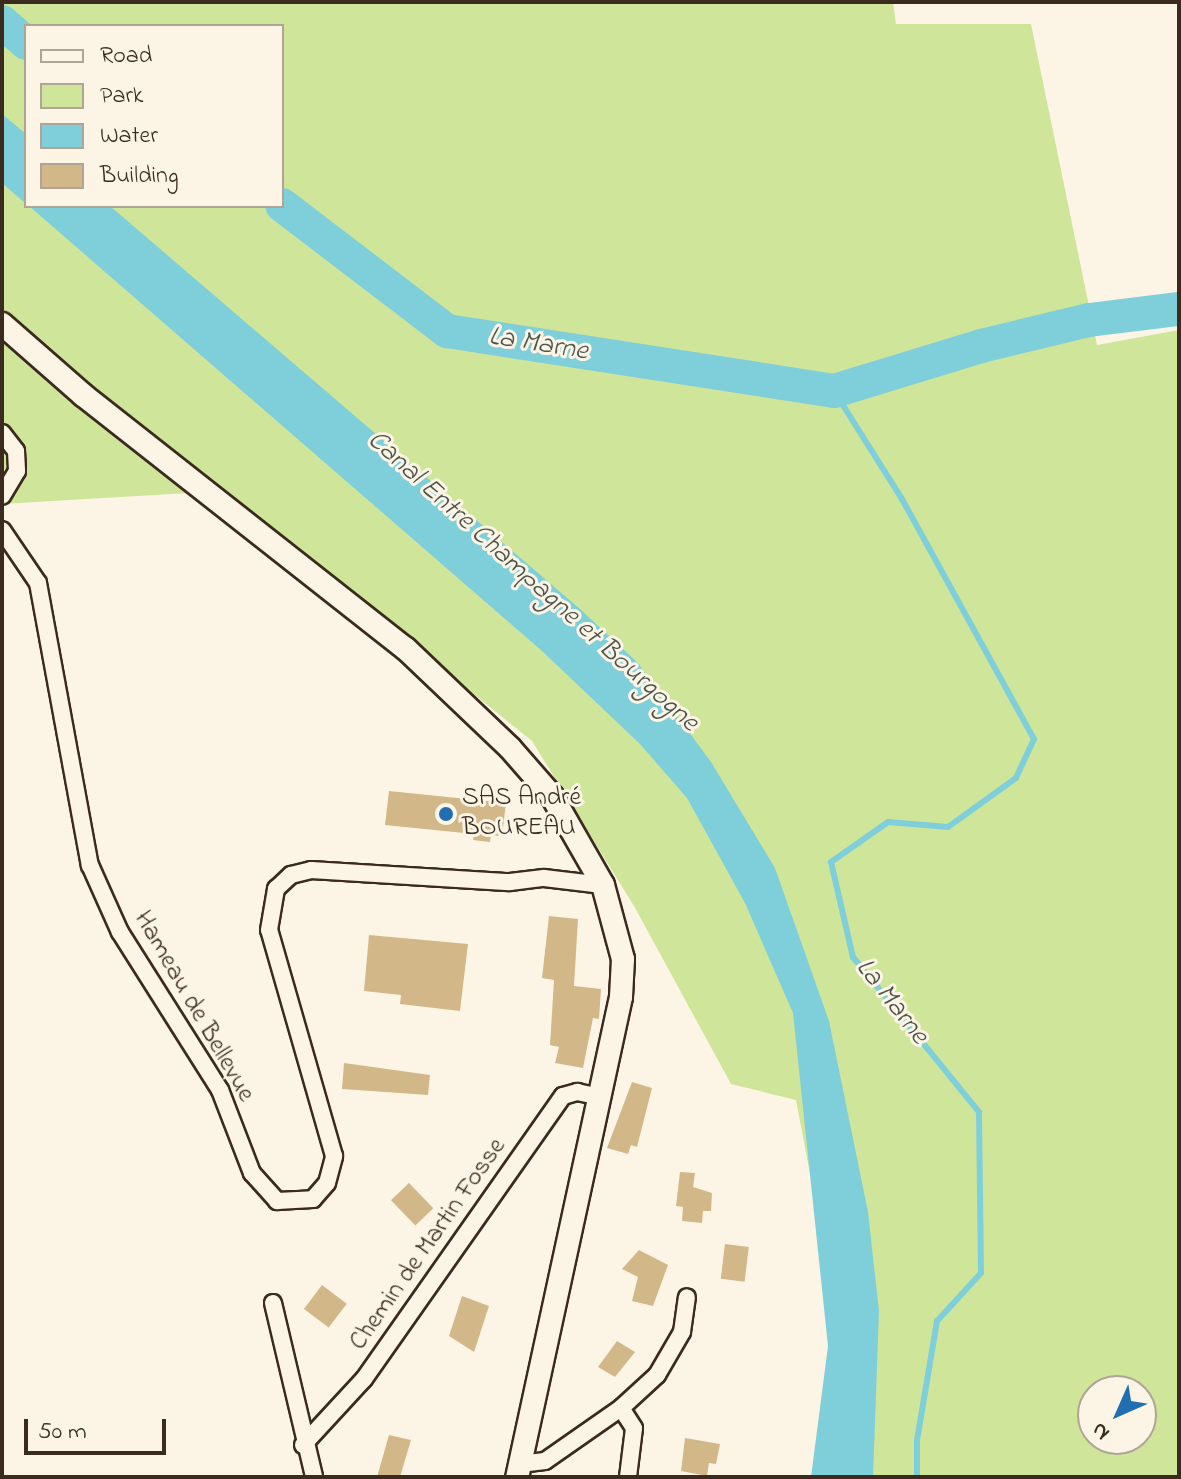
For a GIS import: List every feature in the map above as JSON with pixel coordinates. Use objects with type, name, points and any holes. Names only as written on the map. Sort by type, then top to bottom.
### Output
[{"type":"street","points":[[2,324],[83,395],[405,648],[510,748],[552,796],[585,846],[603,885],[623,959],[621,997],[518,1471]]},
{"type":"street","points":[[2,433],[16,451],[17,471],[2,496]]},
{"type":"street","name":"Hameau de Bellevue","points":[[2,530],[38,583],[90,865],[120,932],[220,1090],[252,1173],[277,1201],[313,1199],[327,1183],[334,1156],[269,930],[276,889],[311,870],[510,882],[544,878],[603,885]]},
{"type":"street","name":"Chemin de Martin Fosse","points":[[303,1445],[364,1379],[563,1096],[577,1092],[600,1097]]},
{"type":"street","points":[[518,1471],[545,1461],[621,1408],[657,1375],[682,1332],[687,1297]]},
{"type":"street","points":[[273,1303],[303,1445],[314,1477]]},
{"type":"street","points":[[621,1408],[634,1428],[628,1477]]},
{"type":"green space","points":[[2,2],[893,2],[896,24],[1031,24],[1097,345],[1179,330],[1179,1477],[826,1477],[831,1437],[825,1253],[796,1100],[731,1084],[634,906],[532,741],[222,491],[2,504]]},
{"type":"water","points":[[2,114],[24,132],[24,202],[2,183]]},
{"type":"water","name":"Canal Entre Champagne et Bourgogne","points":[[31,208],[112,208],[580,609],[638,663],[711,762],[775,868],[829,1021],[868,1212],[879,1311],[873,1477],[811,1477],[828,1346],[793,1013],[745,903],[687,798],[640,744],[542,651]]},
{"type":"building","name":"SAS André BOUREAU","points":[[389,791],[506,803],[502,836],[491,835],[490,842],[473,840],[474,834],[385,825]]},
{"type":"building","points":[[549,916],[578,919],[574,986],[601,989],[599,1019],[593,1018],[583,1068],[555,1063],[559,1047],[550,1045],[554,980],[542,978]]},
{"type":"building","points":[[369,935],[468,944],[460,1011],[400,1004],[401,995],[364,991]]},
{"type":"building","points":[[344,1063],[430,1075],[428,1095],[342,1089]]},
{"type":"building","points":[[632,1082],[652,1088],[637,1147],[631,1145],[628,1154],[607,1148]]},
{"type":"building","points":[[680,1172],[695,1173],[693,1187],[712,1193],[711,1211],[703,1211],[702,1223],[682,1221],[683,1207],[676,1206]]},
{"type":"building","points":[[409,1183],[433,1208],[415,1226],[391,1200]]},
{"type":"building","points":[[725,1244],[749,1247],[745,1282],[721,1279]]},
{"type":"building","points":[[639,1250],[668,1265],[653,1306],[632,1301],[638,1277],[622,1269]]},
{"type":"building","points":[[322,1285],[347,1304],[329,1328],[304,1309]]},
{"type":"building","points":[[462,1296],[489,1306],[474,1352],[449,1336]]},
{"type":"building","points":[[617,1341],[635,1352],[615,1377],[598,1367]]},
{"type":"building","points":[[389,1435],[411,1440],[400,1477],[377,1477]]},
{"type":"building","points":[[685,1438],[720,1444],[716,1464],[709,1463],[707,1476],[681,1471]]},
{"type":"waterway","name":"La Marne","points":[[2,22],[24,41]]},
{"type":"waterway","name":"La Marne","points":[[284,207],[447,331],[834,391],[981,346],[1089,320],[1179,309]]},
{"type":"waterway","name":"La Marne","points":[[834,391],[902,499],[1034,739],[1016,778],[948,827],[888,822],[831,862],[853,957],[979,1112],[981,1273],[937,1321],[917,1441],[917,1477]]},
{"type":"place","name":"SAS André BOUREAU","points":[[446,814]]}]
